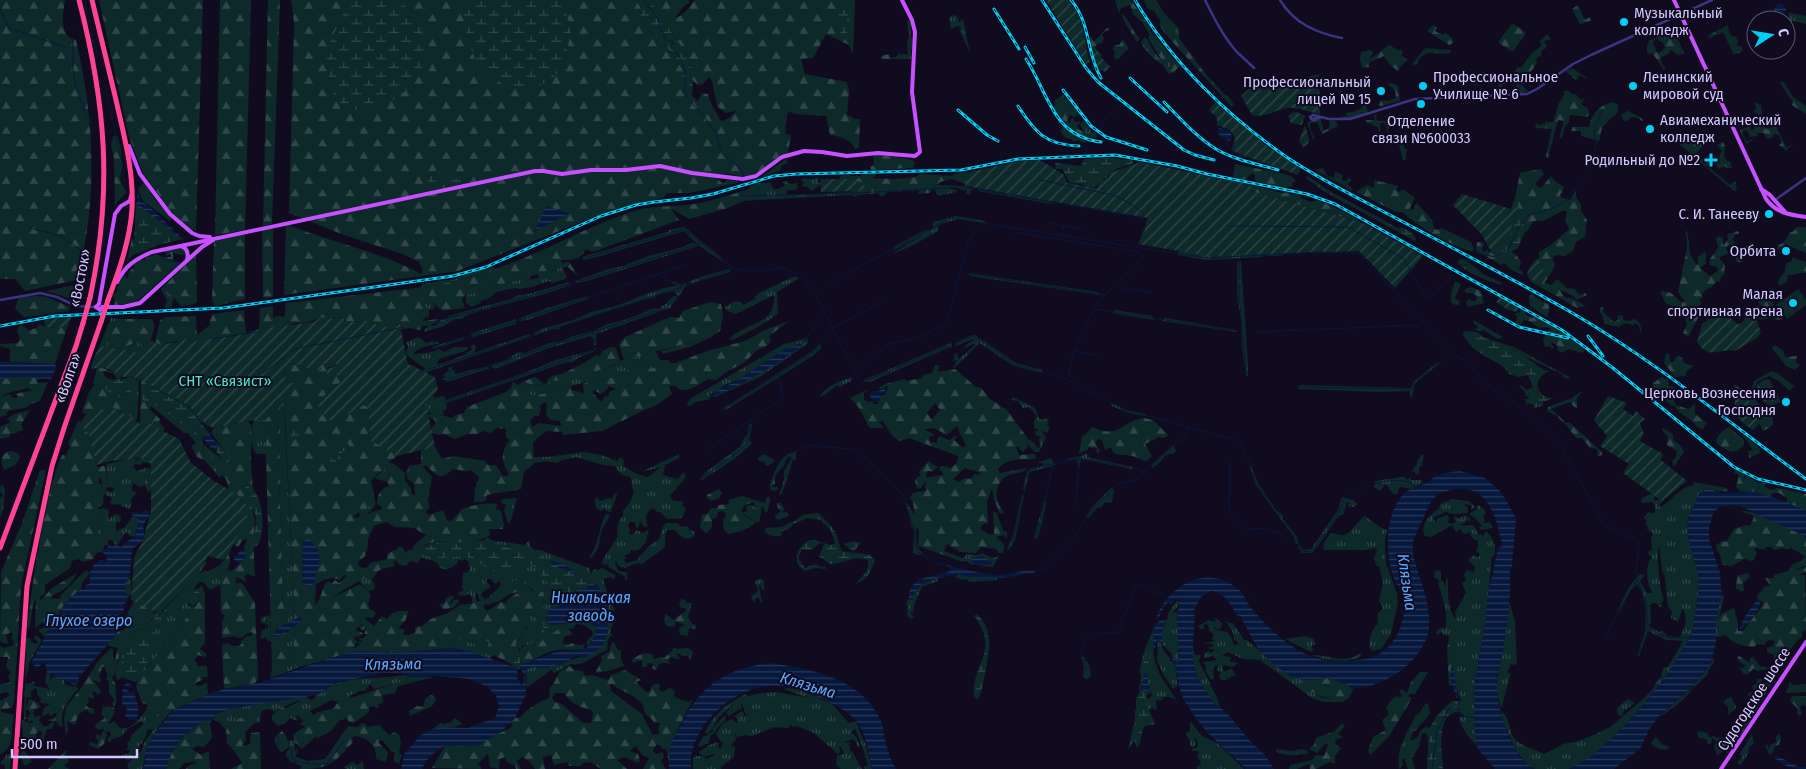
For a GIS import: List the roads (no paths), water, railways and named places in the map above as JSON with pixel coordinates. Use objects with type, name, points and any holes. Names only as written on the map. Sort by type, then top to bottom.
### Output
[{"type":"highway","name":"«Восток»","points":[[0,548],[76,346],[88,298],[102,226],[104,152],[98,86],[78,0]]},
{"type":"highway","name":"«Волга»","points":[[15,769],[27,586],[52,466],[126,248],[132,202],[132,176],[127,146],[92,0]]},
{"type":"highway","name":"«Восток»","points":[[0,539],[81,323]]},
{"type":"main road","points":[[111,293],[125,267],[152,252],[535,171],[562,174],[660,166],[736,179],[751,178],[782,157],[804,151],[846,156],[878,153],[916,156],[920,152],[912,92],[915,32],[912,20],[902,0]]},
{"type":"main road","points":[[1674,0],[1766,199],[1772,206],[1788,214],[1806,217]]},
{"type":"main road","points":[[108,68],[128,145],[140,174],[170,214],[185,229],[199,236],[217,238]]},
{"type":"main road","points":[[127,146],[131,196],[128,202],[119,208],[115,214],[99,306],[123,307],[140,303],[202,247],[217,238]]},
{"type":"main road","points":[[1760,189],[1770,195],[1788,214]]},
{"type":"main road","points":[[1766,199],[1765,196],[1770,195]]},
{"type":"main road","points":[[1772,206],[1777,206],[1775,201]]},
{"type":"main road","points":[[119,208],[132,202]]},
{"type":"main road","points":[[119,208],[128,209],[130,214],[126,248]]},
{"type":"main road","points":[[178,246],[183,246],[188,252],[187,262]]},
{"type":"main road","name":"Судогодское шоссе","points":[[1721,769],[1806,642]]},
{"type":"street","points":[[1205,0],[1229,42],[1254,68]]},
{"type":"street","points":[[1280,0],[1290,14],[1304,25],[1317,32],[1342,38]]},
{"type":"street","points":[[1320,118],[1350,119],[1415,99],[1528,94],[1573,64],[1712,0]]},
{"type":"street","points":[[1775,201],[1806,178]]},
{"type":"street","points":[[0,300],[40,293],[76,306],[99,306]]},
{"type":"water","points":[[1778,4],[1782,4],[1786,10],[1774,10]]},
{"type":"water","points":[[1219,128],[1230,131],[1232,137],[1230,141],[1222,138],[1218,133]]},
{"type":"water","points":[[138,193],[141,202],[145,203],[185,239],[179,237],[136,203],[138,199],[136,194]]},
{"type":"water","points":[[546,206],[569,213],[534,232]]},
{"type":"water","points":[[800,343],[802,345],[794,352],[771,367],[731,389],[709,397],[710,394],[738,380],[785,349]]},
{"type":"water","points":[[0,361],[55,364],[56,368],[51,379],[14,377],[0,380]]},
{"type":"water","points":[[887,386],[884,393],[881,393],[878,402],[874,402],[870,396],[871,392],[879,391]]},
{"type":"water","points":[[209,433],[218,446],[215,450],[208,445],[203,437]]},
{"type":"water","name":"Клязьма","points":[[1460,471],[1485,478],[1499,490],[1516,518],[1510,571],[1508,621],[1497,689],[1500,709],[1508,734],[1520,756],[1535,769],[1495,769],[1477,748],[1474,721],[1475,680],[1486,618],[1487,598],[1498,548],[1502,544],[1494,515],[1484,498],[1467,489],[1456,489],[1437,495],[1433,499],[1413,543],[1414,556],[1428,607],[1428,634],[1420,651],[1413,660],[1386,680],[1353,690],[1348,685],[1329,678],[1299,679],[1286,674],[1260,652],[1240,616],[1236,615],[1232,606],[1223,596],[1211,591],[1201,597],[1193,612],[1195,616],[1192,655],[1198,679],[1215,704],[1226,712],[1250,741],[1265,755],[1274,769],[1246,769],[1204,728],[1184,700],[1178,683],[1176,666],[1170,654],[1179,663],[1177,621],[1179,599],[1171,604],[1168,602],[1156,620],[1166,600],[1174,591],[1190,581],[1205,578],[1219,579],[1226,581],[1239,590],[1252,609],[1277,635],[1309,656],[1332,661],[1370,658],[1379,654],[1393,641],[1398,633],[1403,615],[1403,596],[1390,567],[1388,546],[1392,513],[1396,504],[1408,491],[1429,482],[1434,477]]},
{"type":"water","points":[[1707,488],[1721,493],[1750,491],[1782,500],[1806,511],[1806,537],[1742,507],[1730,505],[1716,510],[1709,528],[1709,539],[1720,573],[1722,595],[1716,620],[1716,643],[1710,665],[1692,687],[1658,717],[1640,749],[1614,769],[1569,769],[1590,757],[1633,717],[1665,677],[1692,633],[1699,578],[1688,536],[1687,521],[1699,494]]},
{"type":"water","name":"Глухое озеро","points":[[146,510],[149,511],[149,516],[143,525],[144,536],[141,543],[132,549],[130,576],[125,585],[128,601],[124,604],[124,610],[119,616],[121,618],[116,635],[79,677],[78,683],[74,685],[64,680],[58,680],[53,673],[49,674],[45,662],[37,668],[31,663],[58,614],[72,597],[81,589],[85,590],[85,585],[90,584],[92,567],[100,560],[106,563],[107,556],[102,552],[104,549],[107,549],[108,545],[121,547],[135,536],[139,520],[131,512],[141,513]]},
{"type":"water","points":[[308,539],[318,550],[320,560],[314,584],[308,586],[302,582],[303,542]]},
{"type":"water","points":[[245,550],[246,554],[241,563],[235,562],[234,557]]},
{"type":"water","points":[[982,556],[992,562],[991,565],[976,565],[972,562],[971,559]]},
{"type":"water","points":[[549,560],[565,565],[580,576],[554,565]]},
{"type":"water","points":[[947,565],[1000,575],[1028,570],[1035,571],[1034,573],[1002,578],[975,578],[958,574],[931,580],[918,587],[912,600],[909,599],[912,586],[922,579],[948,572],[950,570]]},
{"type":"water","points":[[589,582],[596,585],[602,591],[608,602],[608,629],[602,646],[586,657],[580,658],[576,656],[562,664],[542,668],[534,667],[526,670],[525,678],[528,683],[526,684],[526,694],[515,718],[502,731],[479,745],[445,746],[432,755],[422,769],[401,769],[404,754],[421,735],[441,727],[468,728],[495,718],[499,706],[496,696],[488,687],[470,679],[434,676],[413,677],[400,673],[383,673],[339,682],[316,695],[229,709],[216,714],[210,723],[207,719],[192,728],[181,739],[172,752],[166,769],[142,769],[145,763],[145,752],[153,736],[173,710],[208,694],[224,689],[259,683],[330,658],[358,651],[395,653],[452,648],[472,652],[516,668],[518,673],[516,676],[522,686],[524,677],[520,665],[556,652],[588,647],[595,636],[596,627],[581,621],[553,625],[548,623],[546,617],[551,607],[556,608],[570,593],[587,589]]},
{"type":"water","points":[[1758,600],[1761,604],[1757,611],[1749,622],[1740,629],[1746,614]]},
{"type":"water","points":[[300,617],[302,619],[292,627],[273,637],[280,626]]},
{"type":"water","points":[[1163,619],[1165,620],[1162,631],[1162,644],[1158,637],[1153,652],[1155,624]]},
{"type":"water","name":"Клязьма","points":[[770,663],[834,678],[849,685],[862,695],[872,706],[881,721],[888,751],[896,769],[872,769],[863,732],[857,722],[847,712],[806,692],[792,688],[771,686],[756,688],[727,702],[704,725],[696,739],[691,769],[669,769],[672,742],[696,700],[716,681],[728,674],[755,665]]},
{"type":"water","points":[[1451,667],[1453,668],[1458,694],[1457,699],[1451,679]]},
{"type":"water","points":[[1145,669],[1148,675],[1147,682],[1151,690],[1144,692],[1141,689]]},
{"type":"water","points":[[128,683],[133,688],[126,686],[124,688],[131,693],[134,691],[138,706],[136,721],[125,716],[127,712],[126,706],[122,705],[123,686]]},
{"type":"water","points":[[1777,756],[1799,767],[1806,767],[1806,769],[1785,765],[1774,757]]},
{"type":"waterway","points":[[84,0],[98,58]]},
{"type":"waterway","points":[[643,0],[657,18],[660,24],[659,27],[668,41],[671,40],[673,43],[671,46],[681,59],[685,70],[685,92],[690,101],[717,135],[721,153],[740,168],[744,176]]},
{"type":"waterway","points":[[0,8],[9,28],[65,47]]},
{"type":"waterway","points":[[73,29],[73,70],[76,88],[94,133]]},
{"type":"waterway","points":[[105,85],[115,130]]},
{"type":"waterway","points":[[1101,130],[1103,121],[1115,110]]},
{"type":"waterway","points":[[1586,173],[1593,159],[1596,143],[1594,131],[1602,111]]},
{"type":"waterway","points":[[107,132],[115,132],[123,167],[124,181],[128,187]]},
{"type":"waterway","points":[[1226,140],[1230,149],[1244,156]]},
{"type":"waterway","points":[[1087,146],[1086,152],[1088,157]]},
{"type":"waterway","points":[[1474,252],[1495,257],[1508,249],[1518,229],[1528,215],[1558,206],[1567,199],[1585,175]]},
{"type":"waterway","points":[[1040,180],[1113,195],[1142,212],[1144,214],[1143,219]]},
{"type":"waterway","points":[[746,185],[746,188],[740,191],[741,196],[857,193],[962,187],[1143,218]]},
{"type":"waterway","points":[[825,285],[951,218],[1129,246]]},
{"type":"waterway","points":[[94,296],[107,220]]},
{"type":"waterway","points":[[861,368],[888,344],[919,337],[947,323],[968,242],[980,222]]},
{"type":"waterway","points":[[1137,246],[1146,226],[1145,222]]},
{"type":"waterway","points":[[1049,223],[1064,226],[1062,234]]},
{"type":"waterway","points":[[1065,226],[1085,229]]},
{"type":"waterway","points":[[1227,226],[1348,227],[1403,258],[1428,300],[1452,275]]},
{"type":"waterway","points":[[30,228],[58,235],[84,252]]},
{"type":"waterway","points":[[586,258],[684,229],[734,269],[759,271],[782,268],[802,276],[810,289],[814,291],[860,382],[951,345]]},
{"type":"waterway","points":[[1014,232],[1141,252]]},
{"type":"waterway","points":[[427,323],[531,296],[701,243]]},
{"type":"waterway","points":[[1135,247],[1208,258],[1317,252],[1359,253],[1442,342]]},
{"type":"waterway","points":[[1100,356],[1073,351],[1100,301],[1146,254]]},
{"type":"waterway","points":[[162,255],[165,260],[177,262],[170,271]]},
{"type":"waterway","points":[[1239,261],[1239,294],[1246,373]]},
{"type":"waterway","points":[[1458,265],[1466,265],[1469,261]]},
{"type":"waterway","points":[[434,348],[687,265]]},
{"type":"waterway","points":[[658,275],[682,287],[733,269]]},
{"type":"waterway","points":[[969,274],[1105,295]]},
{"type":"waterway","points":[[449,379],[666,308],[681,287]]},
{"type":"waterway","points":[[426,370],[682,287]]},
{"type":"waterway","points":[[1116,287],[1152,292]]},
{"type":"waterway","points":[[720,412],[815,351],[833,328],[883,301]]},
{"type":"waterway","points":[[1095,309],[1237,331]]},
{"type":"waterway","points":[[802,344],[823,316]]},
{"type":"waterway","points":[[1256,332],[1420,325]]},
{"type":"waterway","points":[[263,373],[295,349],[404,327]]},
{"type":"waterway","points":[[212,339],[256,332]]},
{"type":"waterway","points":[[593,333],[595,344]]},
{"type":"waterway","points":[[956,343],[974,336],[1016,365],[1062,377],[1125,410],[1240,441],[1256,483],[1297,538],[1298,543]]},
{"type":"waterway","points":[[1445,344],[1458,357],[1466,360],[1488,386],[1516,404],[1555,435],[1604,525],[1639,542],[1636,577],[1646,600],[1648,627],[1668,637],[1690,637]]},
{"type":"waterway","points":[[444,402],[595,350],[595,348]]},
{"type":"waterway","points":[[1068,379],[1073,352]]},
{"type":"waterway","points":[[1300,387],[1413,389],[1414,382],[1447,357]]},
{"type":"waterway","points":[[707,450],[783,398],[779,374]]},
{"type":"waterway","points":[[151,386],[189,407],[210,432]]},
{"type":"waterway","points":[[702,478],[743,448],[752,419]]},
{"type":"waterway","points":[[1035,571],[1046,568],[1077,533],[1091,511],[1118,484],[1136,480],[1176,443],[1186,438],[1188,428]]},
{"type":"waterway","points":[[779,467],[792,453],[808,445],[857,450],[903,495],[915,533],[915,545],[919,552],[937,564],[947,565]]},
{"type":"waterway","points":[[1076,507],[1079,458],[1131,467],[1145,472]]},
{"type":"waterway","points":[[1007,551],[1013,539],[1030,469],[1079,458]]},
{"type":"waterway","points":[[1230,459],[1229,510],[1247,530],[1264,529],[1289,538]]},
{"type":"waterway","points":[[1036,538],[1053,466]]},
{"type":"waterway","points":[[1299,547],[1302,551],[1310,552],[1330,527],[1344,499],[1360,490],[1385,481],[1394,480],[1412,483],[1415,487]]},
{"type":"waterway","points":[[1755,493],[1759,487],[1758,480]]},
{"type":"waterway","points":[[1605,639],[1637,580]]},
{"type":"waterway","points":[[1087,670],[1082,654],[1082,646],[1085,640],[1093,634],[1118,632],[1135,586],[1139,585],[1167,597]]},
{"type":"waterway","points":[[1247,602],[1253,599]]},
{"type":"waterway","points":[[1638,655],[1647,627]]},
{"type":"waterway","points":[[1432,769],[1437,731],[1450,707],[1457,705],[1461,716],[1475,718]]},
{"type":"waterway","points":[[291,747],[292,759],[305,763],[323,764],[328,763],[344,741]]},
{"type":"railway","points":[[1042,0],[1086,68],[1098,82],[1184,150],[1214,160]]},
{"type":"railway","points":[[1071,0],[1082,18],[1096,68],[1101,78]]},
{"type":"railway","points":[[1135,0],[1166,46],[1203,87],[1244,125],[1288,158],[1313,174],[1529,288],[1604,332],[1692,393],[1806,479]]},
{"type":"railway","points":[[994,9],[1019,49]]},
{"type":"railway","points":[[1025,47],[1034,63]]},
{"type":"railway","points":[[1026,59],[1047,99],[1062,122],[1072,131],[1085,138],[1101,142]]},
{"type":"railway","points":[[1130,78],[1167,112]]},
{"type":"railway","points":[[1063,90],[1091,126],[1106,137],[1147,150]]},
{"type":"railway","points":[[1164,102],[1195,133],[1216,149],[1238,159],[1278,170]]},
{"type":"railway","points":[[1018,106],[1036,130],[1049,140],[1079,146]]},
{"type":"railway","points":[[958,110],[987,135],[998,141]]},
{"type":"railway","points":[[0,326],[55,316],[223,308],[453,276],[486,267],[601,216],[636,205],[713,194],[774,176],[961,170],[1018,159],[1115,155],[1177,166],[1207,174],[1307,194],[1335,204],[1562,330],[1613,368],[1734,467],[1758,479],[1806,490]]},
{"type":"railway","points":[[1488,310],[1519,327],[1568,338]]},
{"type":"railway","points":[[1588,336],[1603,356]]},
{"type":"place","name":"Музыкальный колледж","points":[[1624,22]]},
{"type":"place","name":"Профессиональное Училище № 6","points":[[1423,86]]},
{"type":"place","name":"Ленинский мировой суд","points":[[1633,86]]},
{"type":"place","name":"Профессиональный лицей № 15","points":[[1381,91]]},
{"type":"place","name":"Отделение связи №600033","points":[[1421,104]]},
{"type":"place","name":"Авиамеханический колледж","points":[[1650,129]]},
{"type":"place","name":"Родильный до №2","points":[[1711,160]]},
{"type":"place","name":"С. И. Танееву","points":[[1769,214]]},
{"type":"place","name":"Орбита","points":[[1786,251]]},
{"type":"place","name":"Малая спортивная арена","points":[[1793,303]]},
{"type":"place","name":"Церковь Вознесения Господня","points":[[1786,402]]},
{"type":"park label","name":"СНТ «Связист»","points":[[225,381]]},
{"type":"water label","name":"Никольская заводь","points":[[591,606]]}]
